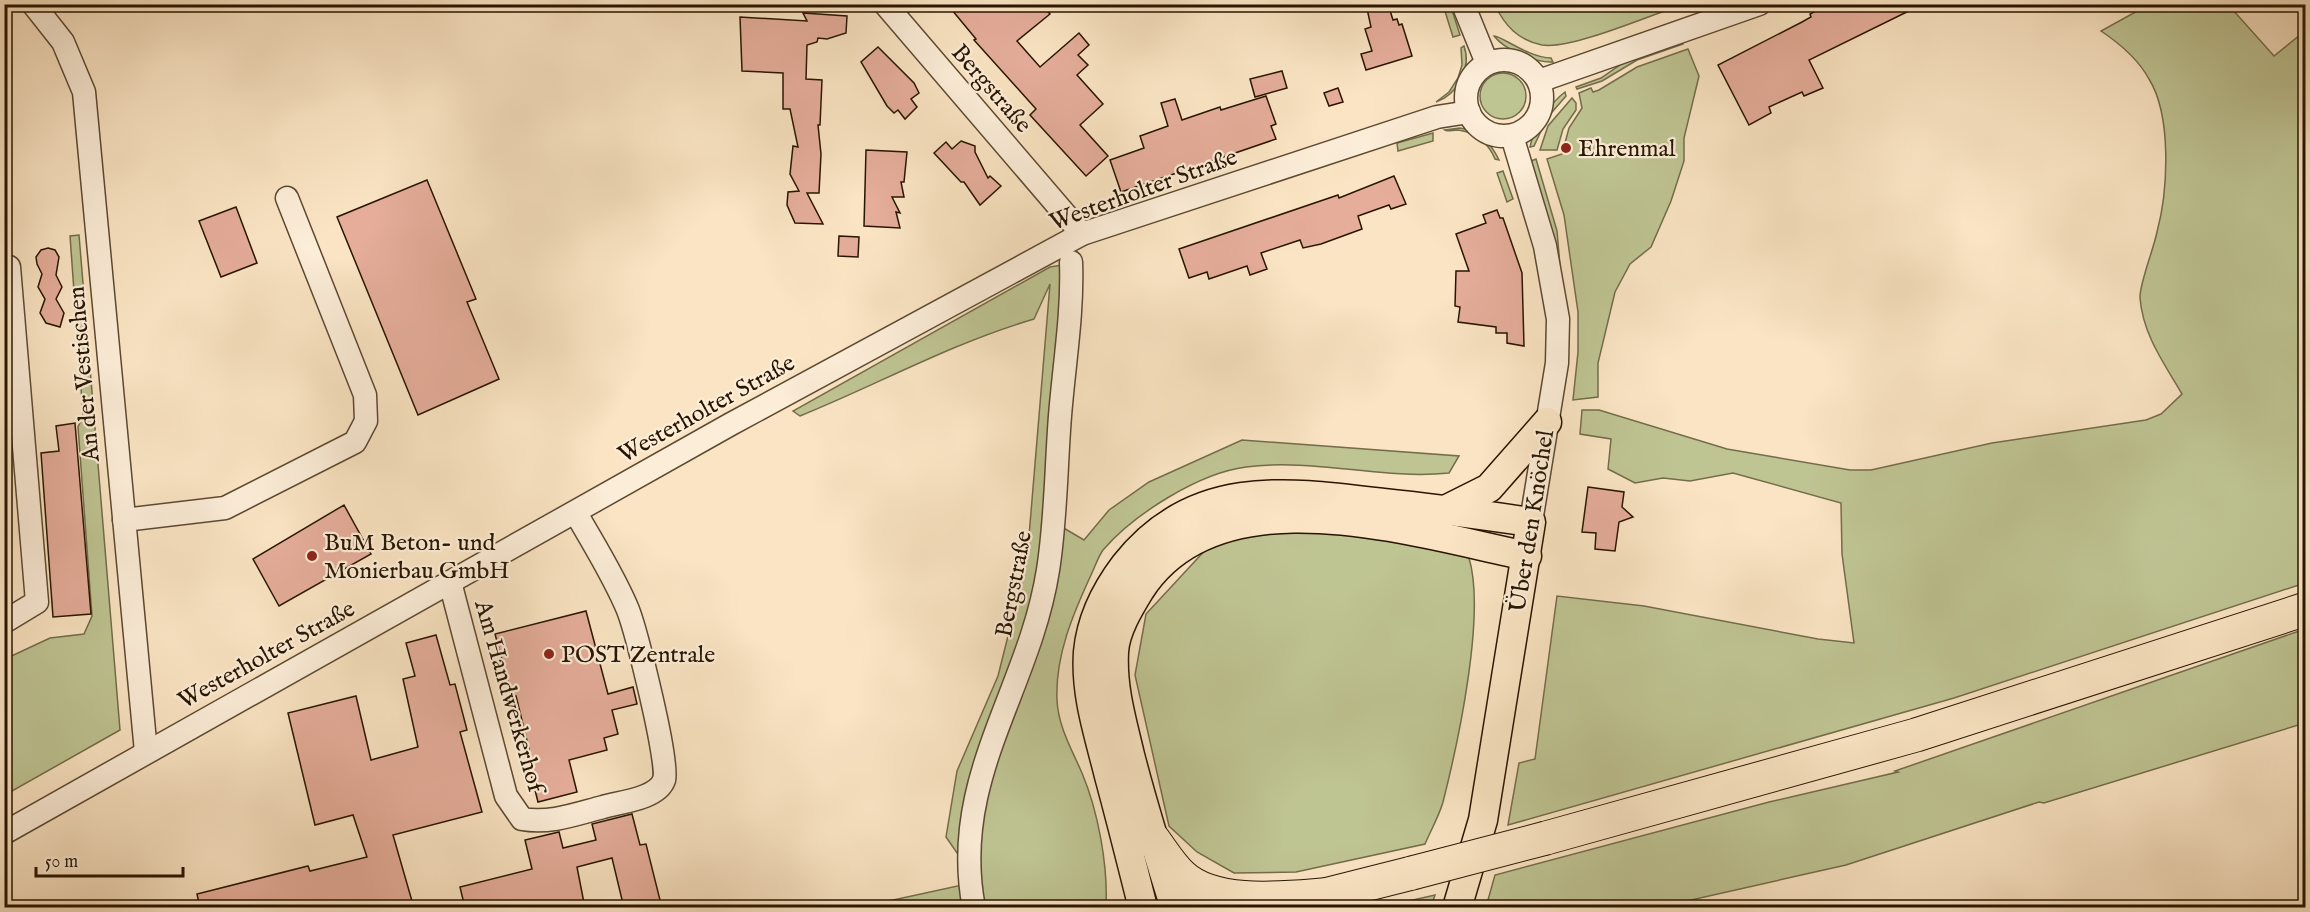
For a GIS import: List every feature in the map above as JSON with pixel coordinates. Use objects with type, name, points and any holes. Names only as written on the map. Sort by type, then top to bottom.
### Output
[{"type":"highway","points":[[1273,908],[1545,838],[1916,735],[2306,609]]},
{"type":"highway","points":[[1153,839],[1183,877],[1208,889],[1258,900],[1323,895]]},
{"type":"main road","points":[[1446,510],[1489,488],[1547,422]]},
{"type":"main road","points":[[1143,908],[1090,701],[1088,651],[1096,616],[1111,584],[1135,553],[1160,529],[1193,511],[1245,495],[1318,495],[1531,522]]},
{"type":"main road","points":[[1175,908],[1153,839],[1116,698],[1113,650],[1127,611],[1148,579],[1180,548],[1212,533],[1248,522],[1288,517],[1325,519],[1390,529],[1527,556]]},
{"type":"main road","name":"Über den Knöchel","points":[[1457,908],[1483,820],[1531,522]]},
{"type":"street","name":"An der Vestischen","points":[[33,4],[63,42],[84,92],[146,752]]},
{"type":"street","name":"Bergstraße","points":[[885,4],[1082,234]]},
{"type":"street","points":[[1463,4],[1487,63]]},
{"type":"street","points":[[1539,81],[1760,4]]},
{"type":"street","points":[[1511,60],[1522,64],[1539,81],[1542,101],[1534,121],[1524,130],[1512,136],[1491,134],[1474,121],[1469,112],[1467,89],[1471,79],[1487,63],[1511,60]]},
{"type":"street","name":"Westerholter Straße","points":[[4,833],[831,369],[1082,234],[1437,117],[1469,112]]},
{"type":"street","name":"Über den Knöchel","points":[[1512,136],[1545,246],[1558,319],[1557,363],[1531,522]]},
{"type":"street","points":[[124,520],[225,508],[355,442],[366,421],[365,395],[286,198]]},
{"type":"street","name":"Bergstraße","points":[[974,908],[969,880],[970,834],[975,793],[987,753],[1024,663],[1048,571],[1071,262]]},
{"type":"street","points":[[4,267],[9,267],[37,602],[4,622]]},
{"type":"street","name":"Am Handwerkerhof","points":[[450,582],[506,796],[522,819],[538,822],[556,819],[644,795],[658,789],[664,779],[663,753],[629,613],[616,583],[576,513]]},
{"type":"green space","points":[[2236,4],[2232,9],[2274,56],[2305,31],[2305,583],[1954,698],[1508,825],[1519,763],[1535,759],[1557,596],[1644,606],[1818,639],[1854,643],[1842,554],[1841,503],[1733,473],[1690,481],[1663,478],[1635,483],[1608,469],[1611,439],[1580,434],[1582,410],[1599,410],[1727,449],[1850,470],[1871,470],[1992,443],[2146,420],[2161,414],[2182,394],[2145,324],[2140,292],[2157,232],[2164,196],[2166,154],[2162,113],[2149,79],[2134,58],[2101,31],[2148,5]]},
{"type":"green space","points":[[1495,5],[1681,5],[1590,37],[1555,45],[1542,45],[1526,40],[1513,31]]},
{"type":"green space","points":[[1451,7],[1460,35],[1453,37],[1444,8]]},
{"type":"green space","points":[[1494,36],[1525,51],[1551,58],[1553,62],[1521,55],[1505,46]]},
{"type":"green space","points":[[1682,40],[1683,44],[1637,60],[1602,81],[1577,89],[1576,87],[1601,78],[1623,63]]},
{"type":"green space","points":[[1464,46],[1466,63],[1461,80],[1450,93],[1436,102],[1449,92],[1458,78],[1462,65],[1461,48]]},
{"type":"green space","points":[[1688,49],[1699,76],[1684,138],[1684,161],[1671,201],[1651,247],[1630,264],[1615,292],[1598,363],[1598,397],[1573,400],[1578,352],[1578,312],[1564,215],[1547,159],[1562,154],[1569,128],[1582,108],[1579,93],[1591,88],[1593,92],[1599,90],[1637,67]]},
{"type":"green space","points":[[1503,73],[1519,80],[1526,96],[1519,112],[1503,119],[1487,112],[1480,96],[1487,80]]},
{"type":"green space","points":[[1565,92],[1566,96],[1547,118],[1534,146],[1530,147],[1543,117]]},
{"type":"green space","points":[[1572,98],[1576,103],[1576,110],[1563,129],[1557,150],[1540,150],[1548,126]]},
{"type":"green space","points":[[1460,128],[1473,132],[1484,139],[1499,160],[1495,159],[1489,148],[1471,133],[1445,130]]},
{"type":"green space","points":[[1433,133],[1433,141],[1398,151],[1397,143]]},
{"type":"green space","points":[[1536,159],[1557,231],[1560,266],[1531,161]]},
{"type":"green space","points":[[1503,171],[1513,199],[1507,202],[1497,173]]},
{"type":"green space","points":[[79,235],[120,730],[5,795],[5,659],[50,638],[84,634],[92,616],[78,427],[83,416],[70,236]]},
{"type":"green space","points":[[1082,262],[1062,527],[1084,540],[1109,510],[1149,482],[1242,440],[1459,456],[1449,473],[1399,474],[1297,465],[1246,467],[1228,471],[1208,477],[1168,497],[1116,536],[1103,550],[1078,605],[1062,651],[1057,700],[1063,728],[1093,804],[1104,856],[1106,906],[861,907],[967,884],[962,860],[946,837],[957,771],[998,676],[1027,560],[1050,284],[1034,319],[945,352],[800,416],[793,411],[1050,267]]},
{"type":"green space","points":[[1277,525],[1425,541],[1469,558],[1474,611],[1468,679],[1443,802],[1425,844],[1296,872],[1234,873],[1197,852],[1169,826],[1135,675],[1146,614],[1210,545]]},
{"type":"green space","points":[[2305,629],[2305,723],[2044,803],[2039,802],[1846,865],[1660,907],[1486,907],[1495,875],[1769,802],[1898,772],[1895,771]]},
{"type":"green space","points":[[1435,895],[1431,907],[1382,907]]},
{"type":"building","points":[[947,4],[1041,4],[1050,14],[1017,41],[1040,67],[1079,33],[1089,45],[1078,55],[1088,65],[1077,75],[1103,104],[1080,125],[1108,156],[1086,176],[1030,115],[1036,109],[974,40],[976,39]]},
{"type":"building","points":[[1366,4],[1388,4],[1393,20],[1397,19],[1399,25],[1402,24],[1412,56],[1366,70],[1361,54],[1372,51],[1365,29],[1371,27]]},
{"type":"building","points":[[1829,4],[1923,4],[1809,60],[1823,88],[1804,96],[1802,92],[1769,107],[1771,113],[1749,125],[1718,65],[1802,22],[1811,17],[1810,14]]},
{"type":"building","points":[[803,13],[847,16],[846,33],[827,39],[818,38],[817,42],[807,45],[806,79],[822,80],[820,125],[818,125],[821,154],[819,193],[807,193],[823,224],[795,223],[787,205],[788,192],[799,191],[790,174],[793,146],[798,147],[790,109],[783,109],[783,73],[742,71],[740,17],[807,21]]},
{"type":"building","points":[[878,47],[914,83],[919,93],[911,99],[917,107],[905,119],[898,110],[894,113],[887,106],[861,62]]},
{"type":"building","points":[[1282,71],[1287,88],[1255,97],[1250,79]]},
{"type":"building","points":[[1338,88],[1343,102],[1329,106],[1324,93]]},
{"type":"building","points":[[1266,96],[1276,124],[1271,126],[1276,139],[1121,192],[1110,160],[1144,148],[1140,136],[1168,126],[1161,103],[1175,99],[1182,120],[1220,107],[1221,110]]},
{"type":"building","points":[[961,141],[975,146],[975,152],[988,178],[990,176],[1001,186],[980,205],[964,182],[961,182],[934,153],[946,142],[952,149]]},
{"type":"building","points":[[866,150],[907,152],[904,182],[901,182],[904,197],[892,197],[900,213],[896,212],[900,228],[864,226]]},
{"type":"building","points":[[1394,176],[1406,204],[1391,209],[1389,205],[1358,216],[1362,229],[1321,244],[1303,248],[1300,240],[1261,253],[1267,269],[1250,275],[1247,266],[1209,279],[1207,272],[1189,278],[1179,249],[1338,195],[1339,198]]},
{"type":"building","points":[[427,180],[476,299],[467,302],[499,379],[418,415],[337,217]]},
{"type":"building","points":[[236,207],[257,263],[221,277],[199,221]]},
{"type":"building","points":[[1497,210],[1500,218],[1503,218],[1522,273],[1524,346],[1507,343],[1507,333],[1496,333],[1496,327],[1458,322],[1460,307],[1455,306],[1456,271],[1469,271],[1456,234],[1486,223],[1483,215]]},
{"type":"building","points":[[839,236],[859,237],[858,257],[838,256]]},
{"type":"building","points":[[48,248],[55,250],[59,257],[56,275],[62,287],[56,299],[64,313],[60,327],[46,323],[40,313],[45,299],[38,287],[42,274],[36,257],[41,250]]},
{"type":"building","points":[[75,423],[91,614],[53,617],[41,453],[59,451],[56,426]]},
{"type":"building","points":[[1588,487],[1624,492],[1622,507],[1633,517],[1619,522],[1615,551],[1595,549],[1596,533],[1582,532]]},
{"type":"building","name":"BuM Beton- und Monierbau GmbH","points":[[344,505],[371,554],[279,606],[253,559]]},
{"type":"building","points":[[586,611],[608,694],[633,687],[637,704],[612,710],[618,734],[604,738],[607,750],[569,760],[577,792],[538,802],[525,750],[529,749],[516,696],[512,697],[495,634]]},
{"type":"building","points":[[436,635],[450,685],[455,684],[467,730],[460,732],[482,812],[393,835],[414,908],[200,908],[197,894],[308,866],[310,871],[367,857],[353,815],[315,825],[288,713],[356,696],[371,760],[418,747],[403,679],[415,676],[406,643]]},
{"type":"building","points":[[632,814],[640,845],[646,844],[662,908],[624,908],[612,858],[577,867],[585,908],[465,908],[460,887],[532,869],[525,840],[559,832],[563,848],[596,840],[592,824]]},
{"type":"place","name":"Ehrenmal","points":[[1566,148]]},
{"type":"place","name":"BuM Beton- und Monierbau GmbH","points":[[312,556]]},
{"type":"place","name":"POST Zentrale","points":[[549,654]]}]
